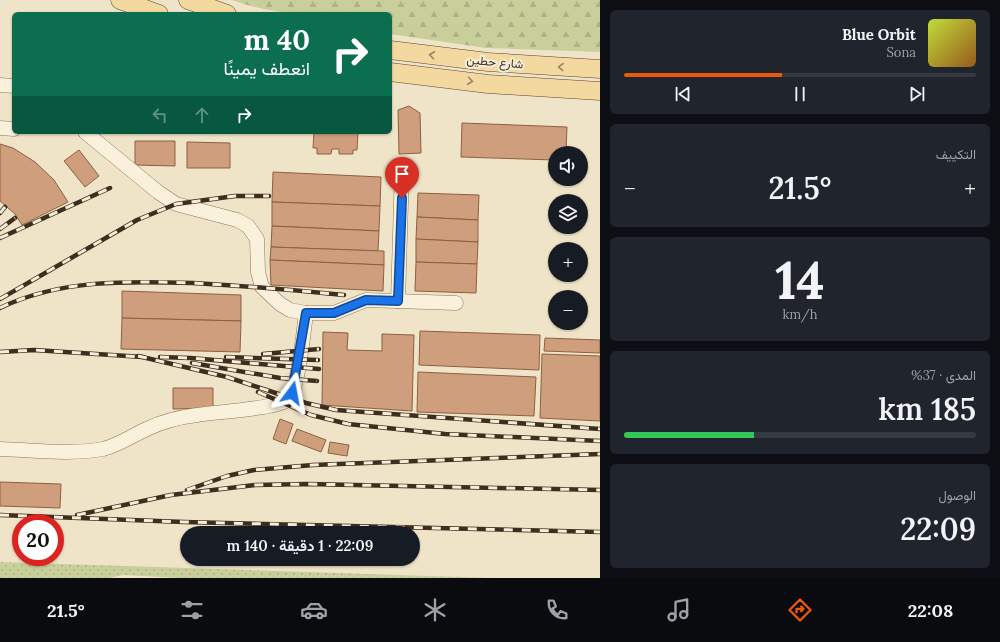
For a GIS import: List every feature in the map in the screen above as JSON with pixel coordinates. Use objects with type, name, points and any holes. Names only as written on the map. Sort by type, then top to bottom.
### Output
[{"type":"main road","points":[[120,0],[153,12]]},
{"type":"main road","points":[[188,0],[221,12]]},
{"type":"main road","name":"شارع حطين","points":[[392,50],[488,62],[600,69]]},
{"type":"main road","name":"شارع حطين","points":[[392,72],[488,84],[600,91]]},
{"type":"lane","points":[[0,85],[12,86]]},
{"type":"lane","points":[[0,128],[12,129]]},
{"type":"lane","points":[[87,134],[158,192],[176,204],[237,220],[248,226],[257,239],[258,272],[262,287],[280,304],[290,310],[306,313],[334,313],[366,300],[456,303]]},
{"type":"lane","points":[[398,301],[402,169]]},
{"type":"lane","points":[[0,449],[84,451],[104,449],[166,421],[194,415],[266,406],[286,401],[292,393],[296,380],[306,313]]},
{"type":"green space","points":[[232,0],[600,0],[600,52],[486,48],[392,34],[392,12],[284,12],[251,6]]},
{"type":"green space","points":[[0,562],[12,562],[12,566],[64,566],[64,564],[491,578],[180,578],[123,575],[110,578],[0,578]]},
{"type":"building","points":[[409,106],[420,113],[421,153],[399,154],[398,110]]},
{"type":"building","points":[[462,123],[567,127],[566,146],[548,146],[548,160],[461,157]]},
{"type":"building","points":[[314,134],[358,134],[357,150],[353,150],[353,154],[339,154],[339,149],[332,149],[331,154],[317,154],[317,148],[313,148]]},
{"type":"building","points":[[135,141],[175,141],[175,166],[135,165]]},
{"type":"building","points":[[187,142],[230,143],[230,168],[187,168]]},
{"type":"building","points":[[0,144],[13,148],[35,162],[54,180],[68,202],[22,225],[15,214],[0,201]]},
{"type":"building","points":[[79,150],[99,176],[85,187],[64,161]]},
{"type":"building","points":[[273,172],[381,177],[380,206],[272,202]]},
{"type":"building","points":[[418,193],[479,195],[478,220],[417,217]]},
{"type":"building","points":[[272,202],[380,206],[379,231],[272,226]]},
{"type":"building","points":[[417,217],[478,220],[478,242],[416,239]]},
{"type":"building","points":[[272,226],[379,231],[378,251],[271,247]]},
{"type":"building","points":[[416,239],[478,242],[477,264],[416,262]]},
{"type":"building","points":[[271,247],[384,251],[384,265],[270,260]]},
{"type":"building","points":[[270,260],[384,265],[383,291],[271,285]]},
{"type":"building","points":[[416,262],[477,264],[476,293],[415,291]]},
{"type":"building","points":[[122,291],[241,295],[241,321],[122,318]]},
{"type":"building","points":[[122,318],[241,321],[240,352],[121,349]]},
{"type":"building","points":[[420,331],[540,335],[539,370],[419,365]]},
{"type":"building","points":[[323,332],[348,333],[347,350],[382,351],[382,334],[414,335],[412,411],[322,405]]},
{"type":"building","points":[[545,338],[600,340],[600,353],[544,351]]},
{"type":"building","points":[[542,354],[600,356],[600,421],[540,418]]},
{"type":"building","points":[[418,372],[536,377],[534,416],[417,412]]},
{"type":"building","points":[[173,388],[213,388],[213,408],[173,409]]},
{"type":"building","points":[[280,419],[293,424],[286,444],[273,439]]},
{"type":"building","points":[[297,429],[326,440],[321,452],[292,441]]},
{"type":"building","points":[[330,442],[349,445],[347,456],[328,453]]},
{"type":"building","points":[[0,482],[61,484],[60,508],[0,506]]},
{"type":"railway","points":[[0,238],[110,188]]},
{"type":"railway","points":[[0,299],[137,220],[176,204],[235,196],[269,196]]},
{"type":"railway","points":[[0,213],[5,207]]},
{"type":"railway","points":[[0,229],[15,218]]},
{"type":"railway","points":[[0,308],[46,292],[70,287],[119,282],[193,283],[344,295]]},
{"type":"railway","points":[[263,354],[319,349]]},
{"type":"railway","points":[[0,352],[34,350],[143,357]]},
{"type":"railway","points":[[138,356],[227,377],[306,403],[336,410],[600,429]]},
{"type":"railway","points":[[160,357],[190,358],[319,369]]},
{"type":"railway","points":[[226,357],[318,360]]},
{"type":"railway","points":[[192,363],[280,378],[317,381]]},
{"type":"railway","points":[[258,392],[311,415],[348,424],[445,434],[600,441]]},
{"type":"railway","points":[[187,490],[227,476],[254,470],[313,465],[600,454]]},
{"type":"railway","points":[[77,515],[171,495],[255,485],[307,484],[600,490]]},
{"type":"railway","points":[[0,515],[184,522],[600,532]]},
{"type":"route","points":[[292,393],[296,380],[306,313],[334,313],[366,300],[398,301],[402,198]]}]
